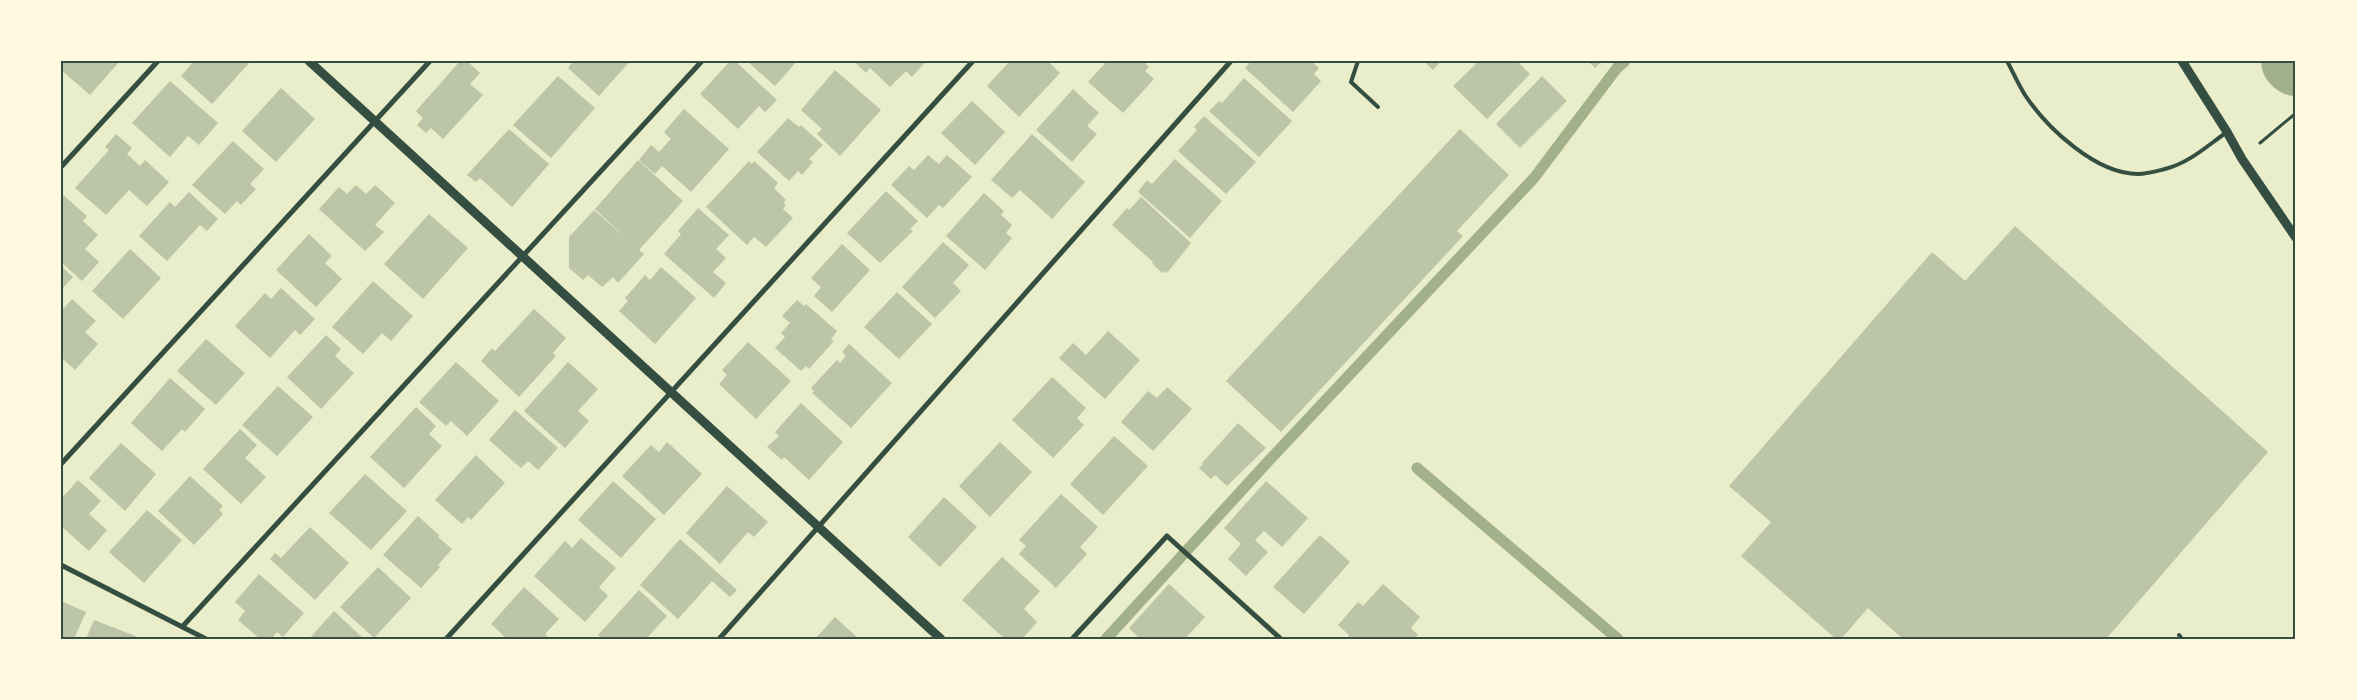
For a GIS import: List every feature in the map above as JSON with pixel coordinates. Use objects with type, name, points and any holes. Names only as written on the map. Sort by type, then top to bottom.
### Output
[{"type":"street","points":[[61,167],[158,61]]},
{"type":"street","points":[[309,61],[941,639]]},
{"type":"street","points":[[61,464],[430,61]]},
{"type":"street","points":[[182,627],[702,61]]},
{"type":"street","points":[[446,639],[973,61]]},
{"type":"street","points":[[719,639],[1230,61]]},
{"type":"street","points":[[2182,61],[2242,159],[2296,238]]},
{"type":"street","points":[[1072,639],[1167,536],[1281,639]]},
{"type":"street","points":[[61,565],[206,639]]},
{"type":"lane","points":[[1358,61],[1351,82],[1378,107]]},
{"type":"lane","points":[[2007,61],[2025,95],[2072,146],[2090,160],[2138,174],[2165,169],[2188,160],[2227,132]]},
{"type":"lane","points":[[2179,634],[2182,639]]},
{"type":"path","points":[[2264,140],[2296,112]]},
{"type":"building","points":[[61,61],[120,61],[90,95],[61,70]]},
{"type":"building","points":[[194,61],[251,61],[212,104],[181,76]]},
{"type":"building","points":[[460,61],[467,61],[480,73],[470,84],[483,95],[443,139],[431,128],[426,133],[417,125],[423,118],[416,111]]},
{"type":"building","points":[[573,61],[630,61],[599,96],[568,68]]},
{"type":"building","points":[[730,61],[735,61],[777,100],[765,112],[759,106],[738,129],[700,94]]},
{"type":"building","points":[[747,61],[797,61],[775,86]]},
{"type":"building","points":[[854,61],[926,61],[912,77],[906,71],[890,87],[870,68],[866,73]]},
{"type":"building","points":[[1010,61],[1048,61],[1060,73],[1019,117],[987,86]]},
{"type":"building","points":[[1107,61],[1143,61],[1149,67],[1145,71],[1154,79],[1123,113],[1088,82]]},
{"type":"building","points":[[1251,61],[1311,61],[1319,68],[1314,74],[1321,81],[1293,112],[1245,68]]},
{"type":"building","points":[[1424,61],[1441,61],[1433,70]]},
{"type":"building","points":[[1479,61],[1517,61],[1530,74],[1487,119],[1453,86]]},
{"type":"building","points":[[1588,61],[1602,61],[1595,68]]},
{"type":"building","points":[[835,70],[881,110],[840,156],[817,134],[822,129],[801,110]]},
{"type":"building","points":[[558,76],[595,108],[551,158],[513,125]]},
{"type":"building","points":[[1542,76],[1567,101],[1520,148],[1496,124]]},
{"type":"building","points":[[1244,78],[1292,121],[1259,157],[1209,111],[1219,101],[1222,103]]},
{"type":"building","points":[[170,81],[218,123],[199,145],[188,136],[170,157],[132,123]]},
{"type":"building","points":[[281,88],[315,119],[276,162],[242,131]]},
{"type":"building","points":[[1073,89],[1099,113],[1087,126],[1097,134],[1072,162],[1036,130]]},
{"type":"building","points":[[972,101],[1005,132],[975,165],[941,133]]},
{"type":"building","points":[[684,109],[729,149],[691,192],[662,166],[655,174],[639,160],[651,145],[659,152],[671,139],[664,132]]},
{"type":"building","points":[[1204,116],[1256,162],[1226,194],[1178,151],[1197,130],[1194,127]]},
{"type":"building","points":[[788,118],[799,127],[801,125],[823,145],[809,159],[813,162],[802,175],[798,171],[789,181],[757,152]]},
{"type":"building","points":[[509,129],[549,164],[512,207],[480,178],[476,182],[467,175]]},
{"type":"building","points":[[1460,129],[1509,175],[1457,231],[1463,236],[1281,432],[1226,381]]},
{"type":"building","points":[[116,134],[132,148],[127,154],[140,166],[145,160],[169,182],[147,206],[129,190],[106,215],[75,188],[109,150],[105,147]]},
{"type":"building","points":[[1032,134],[1085,182],[1052,219],[1020,190],[1012,198],[991,180]]},
{"type":"building","points":[[233,141],[264,169],[250,184],[256,189],[241,205],[237,201],[225,214],[192,185]]},
{"type":"building","points":[[928,155],[939,164],[947,155],[972,177],[943,208],[939,205],[927,218],[891,185],[909,166],[914,170]]},
{"type":"building","points":[[1175,159],[1222,201],[1190,238],[1138,192],[1147,180],[1152,184]]},
{"type":"building","points":[[638,160],[683,201],[639,250],[644,254],[618,283],[613,277],[602,287],[588,275],[583,280],[569,268],[569,237],[594,210],[627,239],[595,209]]},
{"type":"building","points":[[749,161],[752,164],[754,161],[778,183],[774,188],[786,200],[783,202],[786,205],[783,209],[793,218],[766,247],[754,237],[747,245],[706,207]]},
{"type":"building","points":[[356,185],[366,194],[375,185],[395,203],[375,225],[384,232],[365,251],[319,209],[339,187],[347,194]]},
{"type":"building","points":[[886,191],[918,221],[910,229],[913,231],[880,263],[847,233]]},
{"type":"building","points":[[189,192],[218,219],[207,231],[200,225],[167,261],[139,236],[170,202],[175,207]]},
{"type":"building","points":[[61,193],[87,216],[83,221],[98,235],[85,249],[99,262],[82,281],[61,262]]},
{"type":"building","points":[[984,193],[1004,211],[1001,215],[1012,225],[1006,233],[1012,238],[985,270],[946,236]]},
{"type":"building","points":[[1141,197],[1191,243],[1167,273],[1164,271],[1162,273],[1153,262],[1112,225],[1127,208],[1129,210]]},
{"type":"building","points":[[698,208],[729,235],[716,249],[726,258],[713,272],[726,283],[714,298],[664,254],[681,234],[678,231]]},
{"type":"building","points":[[429,214],[468,248],[423,299],[384,264]]},
{"type":"building","points":[[2015,226],[2268,452],[2106,639],[1903,639],[1868,608],[1841,639],[1836,639],[1741,556],[1771,522],[1729,486],[1932,252],[1965,281]]},
{"type":"building","points":[[309,234],[332,256],[325,263],[342,279],[316,307],[276,270]]},
{"type":"building","points":[[943,242],[969,265],[953,283],[961,291],[935,318],[902,287]]},
{"type":"building","points":[[842,244],[870,270],[832,312],[814,296],[821,287],[811,278]]},
{"type":"building","points":[[130,249],[161,278],[123,319],[92,291]]},
{"type":"building","points":[[61,266],[73,277],[61,290]]},
{"type":"building","points":[[661,267],[696,298],[655,344],[619,311],[628,301],[625,298],[645,275],[650,280]]},
{"type":"building","points":[[373,281],[413,316],[391,341],[382,333],[363,354],[332,327]]},
{"type":"building","points":[[281,288],[315,319],[300,335],[295,330],[270,358],[235,326],[265,293],[271,299]]},
{"type":"building","points":[[897,292],[932,324],[899,359],[864,327]]},
{"type":"building","points":[[72,299],[96,321],[85,332],[98,344],[75,370],[61,357],[61,311]]},
{"type":"building","points":[[797,300],[804,306],[806,304],[837,331],[831,339],[834,341],[809,369],[806,366],[801,371],[775,348],[785,337],[781,333],[790,323],[782,316]]},
{"type":"building","points":[[534,309],[566,338],[553,353],[556,356],[519,397],[481,361],[492,348],[495,351]]},
{"type":"building","points":[[1108,331],[1140,360],[1105,399],[1059,358],[1073,343],[1086,355]]},
{"type":"building","points":[[326,335],[341,349],[335,356],[354,373],[321,409],[287,377]]},
{"type":"building","points":[[206,339],[245,373],[216,405],[177,371]]},
{"type":"building","points":[[748,342],[791,381],[756,419],[719,384],[727,375],[722,370]]},
{"type":"building","points":[[849,344],[892,383],[851,428],[812,393],[814,391],[811,388],[837,360],[840,363],[846,356],[842,352]]},
{"type":"building","points":[[456,362],[499,401],[467,436],[451,421],[446,426],[419,402]]},
{"type":"building","points":[[568,362],[598,389],[578,411],[589,421],[565,448],[524,411]]},
{"type":"building","points":[[1052,377],[1086,408],[1077,418],[1084,425],[1053,458],[1012,420]]},
{"type":"building","points":[[170,378],[205,409],[185,432],[182,429],[162,451],[131,423]]},
{"type":"building","points":[[278,386],[313,417],[277,456],[242,425]]},
{"type":"building","points":[[1167,387],[1192,409],[1153,451],[1121,422],[1148,391],[1157,398]]},
{"type":"building","points":[[801,403],[843,442],[809,480],[784,457],[782,460],[767,447],[779,436],[775,432]]},
{"type":"building","points":[[416,407],[436,426],[429,434],[442,446],[404,488],[370,457]]},
{"type":"building","points":[[515,410],[558,448],[538,470],[528,461],[521,468],[489,440]]},
{"type":"building","points":[[1238,423],[1266,448],[1227,486],[1215,475],[1211,479],[1199,468]]},
{"type":"building","points":[[240,429],[257,445],[245,458],[266,477],[241,504],[203,469]]},
{"type":"building","points":[[1114,436],[1148,466],[1103,515],[1070,484]]},
{"type":"building","points":[[667,442],[702,474],[664,515],[622,476],[651,445],[659,452]]},
{"type":"building","points":[[1000,442],[1032,472],[990,517],[959,486]]},
{"type":"building","points":[[121,443],[156,474],[125,511],[89,478]]},
{"type":"building","points":[[476,455],[505,483],[471,520],[468,517],[462,524],[435,500]]},
{"type":"building","points":[[365,474],[407,511],[371,550],[329,513]]},
{"type":"building","points":[[190,476],[223,506],[219,510],[223,514],[194,545],[158,511]]},
{"type":"building","points":[[78,480],[101,501],[89,514],[107,530],[89,551],[61,526],[61,499]]},
{"type":"building","points":[[613,481],[656,519],[621,558],[578,520]]},
{"type":"building","points":[[1266,481],[1308,518],[1282,547],[1264,531],[1255,540],[1268,552],[1246,576],[1228,559],[1241,544],[1224,528]]},
{"type":"building","points":[[727,486],[768,522],[754,537],[748,532],[720,564],[686,533]]},
{"type":"building","points":[[1061,494],[1098,527],[1080,547],[1087,554],[1056,588],[1019,554],[1026,546],[1019,540]]},
{"type":"building","points":[[944,497],[977,527],[940,567],[908,537]]},
{"type":"building","points":[[147,510],[182,540],[144,583],[109,552]]},
{"type":"building","points":[[418,516],[452,549],[438,565],[440,567],[421,588],[383,555]]},
{"type":"building","points":[[310,527],[349,563],[315,600],[270,559],[275,553],[281,558]]},
{"type":"building","points":[[1320,535],[1350,562],[1304,614],[1273,587]]},
{"type":"building","points":[[581,538],[616,568],[599,587],[608,596],[585,622],[534,576],[565,541],[572,548]]},
{"type":"building","points":[[680,539],[737,590],[730,597],[712,581],[678,619],[640,585]]},
{"type":"building","points":[[1002,557],[1040,591],[1024,609],[1037,622],[1022,639],[1005,639],[962,600]]},
{"type":"building","points":[[378,567],[411,598],[374,638],[340,607]]},
{"type":"building","points":[[259,574],[304,613],[283,637],[277,632],[271,639],[260,639],[238,620],[245,611],[235,602]]},
{"type":"building","points":[[1169,584],[1205,617],[1185,639],[1140,639],[1129,628]]},
{"type":"building","points":[[1383,584],[1420,617],[1411,628],[1418,635],[1414,639],[1347,639],[1349,635],[1338,625],[1358,602],[1363,606]]},
{"type":"building","points":[[524,587],[559,619],[545,634],[550,639],[507,639],[491,624]]},
{"type":"building","points":[[639,590],[667,616],[646,639],[602,639],[598,635]]},
{"type":"building","points":[[61,601],[86,612],[74,639],[61,639]]},
{"type":"building","points":[[334,611],[364,639],[309,639]]},
{"type":"building","points":[[835,617],[859,639],[815,639]]},
{"type":"building","points":[[94,620],[143,639],[86,639]]},
{"type":"waterway","points":[[1106,639],[1263,467],[1534,178],[1617,68],[1625,61]]},
{"type":"waterway","points":[[1417,468],[1618,639]]}]
